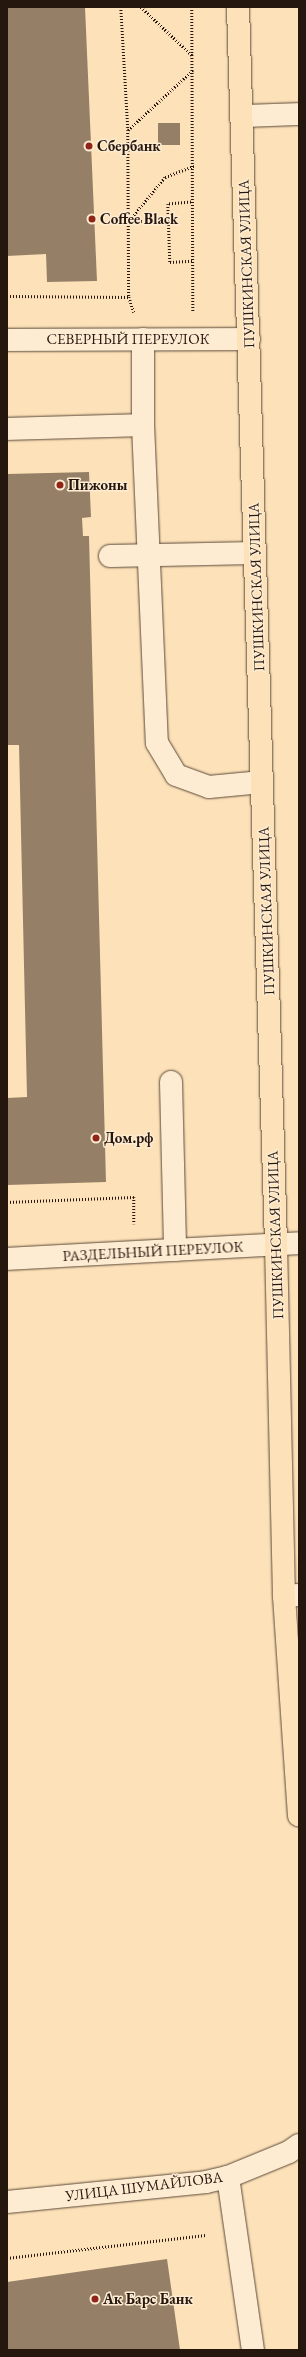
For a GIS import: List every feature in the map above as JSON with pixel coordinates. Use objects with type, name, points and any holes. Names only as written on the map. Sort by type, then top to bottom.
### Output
[{"type":"main road","name":"ПУШКИНСКАЯ УЛИЦА","points":[[238,7],[276,1244],[292,1595],[299,1815]]},
{"type":"street","points":[[242,116],[299,114]]},
{"type":"street","points":[[144,339],[143,425],[157,743],[176,775],[209,787],[262,782]]},
{"type":"street","name":"СЕВЕРНЫЙ ПЕРЕУЛОК","points":[[7,340],[249,339]]},
{"type":"street","points":[[7,429],[143,425]]},
{"type":"street","points":[[110,556],[255,553]]},
{"type":"street","points":[[171,1082],[175,1250]]},
{"type":"street","name":"РАЗДЕЛЬНЫЙ ПЕРЕУЛОК","points":[[7,1259],[299,1243]]},
{"type":"street","name":"УЛИЦА ШУМАЙЛОВА","points":[[7,2202],[206,2182],[228,2177],[289,2152],[299,2146]]},
{"type":"street","points":[[228,2177],[253,2350]]},
{"type":"path","points":[[7,296],[129,296],[128,130],[121,7]]},
{"type":"path","points":[[141,7],[193,57]]},
{"type":"path","points":[[192,7],[194,69],[194,166],[190,202],[194,339]]},
{"type":"path","points":[[128,130],[194,69]]},
{"type":"path","points":[[128,222],[165,177],[194,166]]},
{"type":"path","points":[[190,202],[168,204],[170,262],[192,261]]},
{"type":"path","points":[[128,222],[169,219]]},
{"type":"path","points":[[7,1202],[134,1198],[135,1230],[174,1228]]},
{"type":"path","points":[[7,2258],[206,2234],[207,2241]]},
{"type":"building","points":[[7,7],[85,7],[97,281],[47,282],[46,254],[7,256]]},
{"type":"building","points":[[158,123],[180,123],[180,145],[158,145]]},
{"type":"building","points":[[89,472],[91,517],[82,518],[83,536],[89,536],[106,1182],[7,1185],[7,1098],[27,1097],[19,745],[7,745],[7,474]]},
{"type":"building","points":[[167,2259],[180,2350],[7,2350],[7,2282]]},
{"type":"place","name":"Сбербанк","points":[[89,146]]},
{"type":"place","name":"Coffee Black","points":[[92,219]]},
{"type":"place","name":"Пижоны","points":[[60,485]]},
{"type":"place","name":"Дом.рф","points":[[96,1138]]},
{"type":"place","name":"Ак Барс Банк","points":[[95,2299]]}]
